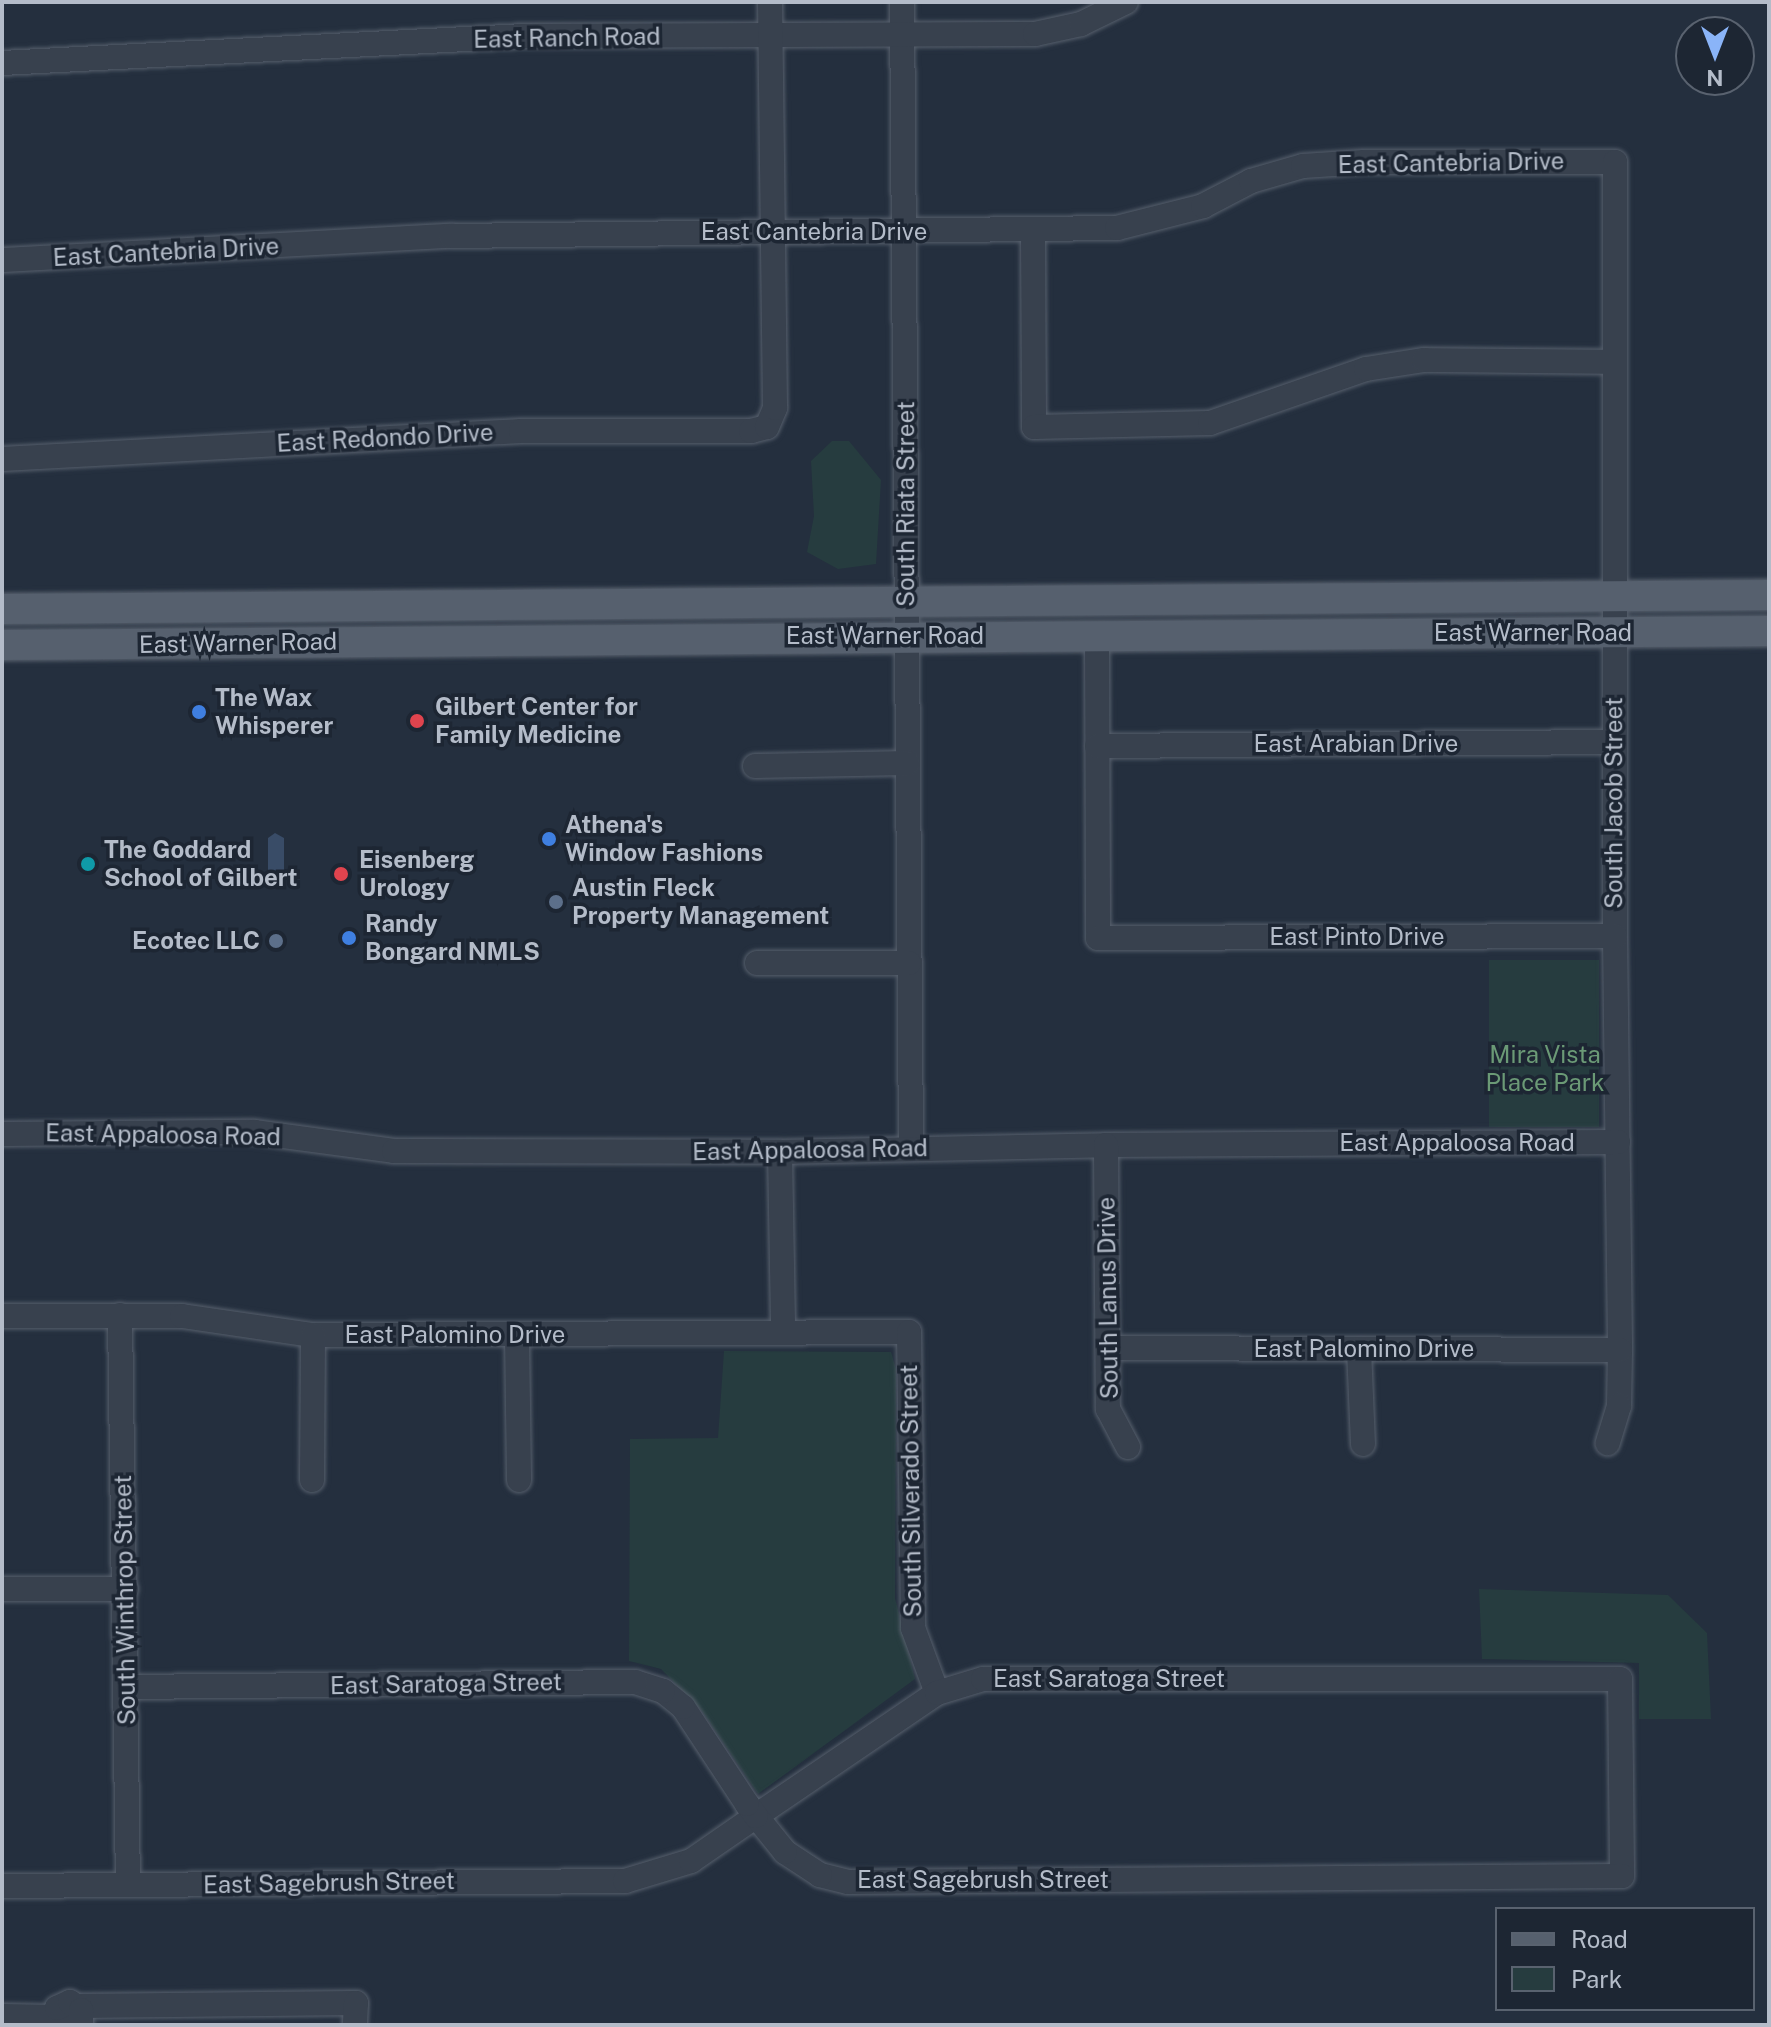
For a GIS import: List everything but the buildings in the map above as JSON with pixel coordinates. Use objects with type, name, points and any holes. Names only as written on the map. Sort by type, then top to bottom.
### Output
[{"type":"main road","name":"East Warner Road","points":[[2,609],[1769,595]]},
{"type":"main road","points":[[269,606],[269,642]]},
{"type":"main road","name":"East Warner Road","points":[[2,645],[1769,631]]},
{"type":"street","points":[[770,2],[775,233]]},
{"type":"street","name":"South Riata Street","points":[[902,2],[911,1149]]},
{"type":"street","name":"East Ranch Road","points":[[2,63],[525,36],[1035,34],[1081,24],[1126,2]]},
{"type":"street","name":"East Cantebria Drive","points":[[2,260],[451,236],[1117,228],[1203,206],[1251,181],[1303,166],[1364,162],[1615,162]]},
{"type":"street","name":"South Jacob Street","points":[[1608,1443],[1619,1406],[1620,1350],[1614,742],[1615,162]]},
{"type":"street","points":[[1033,231],[1034,427],[1210,423],[1366,369],[1424,360],[1613,362]]},
{"type":"street","name":"East Redondo Drive","points":[[2,459],[521,431],[751,431],[767,427],[775,408],[775,233]]},
{"type":"street","points":[[1097,635],[1097,746]]},
{"type":"street","name":"East Arabian Drive","points":[[1097,746],[1614,742]]},
{"type":"street","name":"East Pinto Drive","points":[[1097,746],[1098,938],[1615,936]]},
{"type":"street","points":[[755,766],[908,763]]},
{"type":"street","points":[[757,963],[909,963]]},
{"type":"street","name":"East Appaloosa Road","points":[[2,1134],[254,1132],[394,1151],[780,1152],[1106,1145],[1618,1142]]},
{"type":"street","name":"South Lanus Drive","points":[[1106,1145],[1108,1409],[1128,1447]]},
{"type":"street","points":[[780,1152],[783,1332]]},
{"type":"street","name":"South Winthrop Street","points":[[120,1315],[128,1885]]},
{"type":"street","name":"East Palomino Drive","points":[[2,1316],[182,1316],[313,1335],[909,1332]]},
{"type":"street","name":"South Silverado Street","points":[[909,1332],[913,1628],[937,1693]]},
{"type":"street","points":[[312,1480],[313,1335]]},
{"type":"street","points":[[517,1336],[519,1480]]},
{"type":"street","name":"East Palomino Drive","points":[[1108,1348],[1620,1350]]},
{"type":"street","points":[[1359,1349],[1363,1444]]},
{"type":"street","points":[[2,1589],[126,1589]]},
{"type":"street","name":"East Saratoga Street","points":[[127,1687],[635,1682],[663,1691],[683,1707],[756,1816],[937,1693],[983,1679],[1620,1679],[1622,1876]]},
{"type":"street","name":"East Sagebrush Street","points":[[2,1886],[625,1881],[691,1861],[756,1816],[785,1852],[820,1875],[848,1882],[1622,1876]]},
{"type":"street","points":[[2,2016],[46,2021],[61,2005],[70,2002],[80,2016],[356,2014]]},
{"type":"green space","points":[[832,441],[849,441],[881,480],[876,564],[838,569],[807,552],[814,516],[811,461]]},
{"type":"green space","name":"Mira Vista Place Park","points":[[1489,960],[1599,960],[1599,1127],[1489,1127]]},
{"type":"green space","points":[[724,1351],[891,1352],[896,1369],[895,1598],[915,1679],[758,1794],[701,1710],[661,1669],[629,1661],[630,1439],[718,1438]]},
{"type":"green space","points":[[1479,1589],[1668,1595],[1707,1633],[1711,1719],[1639,1719],[1639,1663],[1482,1659]]},
{"type":"water","points":[[275,833],[284,838],[284,880],[276,884],[268,880],[268,838]]},
{"type":"place","name":"The Wax Whisperer","points":[[199,712]]},
{"type":"place","name":"Gilbert Center for Family Medicine","points":[[417,721]]},
{"type":"place","name":"Athena's Window Fashions","points":[[549,839]]},
{"type":"place","name":"The Goddard School of Gilbert","points":[[88,864]]},
{"type":"place","name":"Eisenberg Urology","points":[[341,874]]},
{"type":"place","name":"Austin Fleck Property Management","points":[[556,902]]},
{"type":"place","name":"Randy Bongard NMLS","points":[[349,938]]},
{"type":"place","name":"Ecotec LLC","points":[[276,941]]}]
